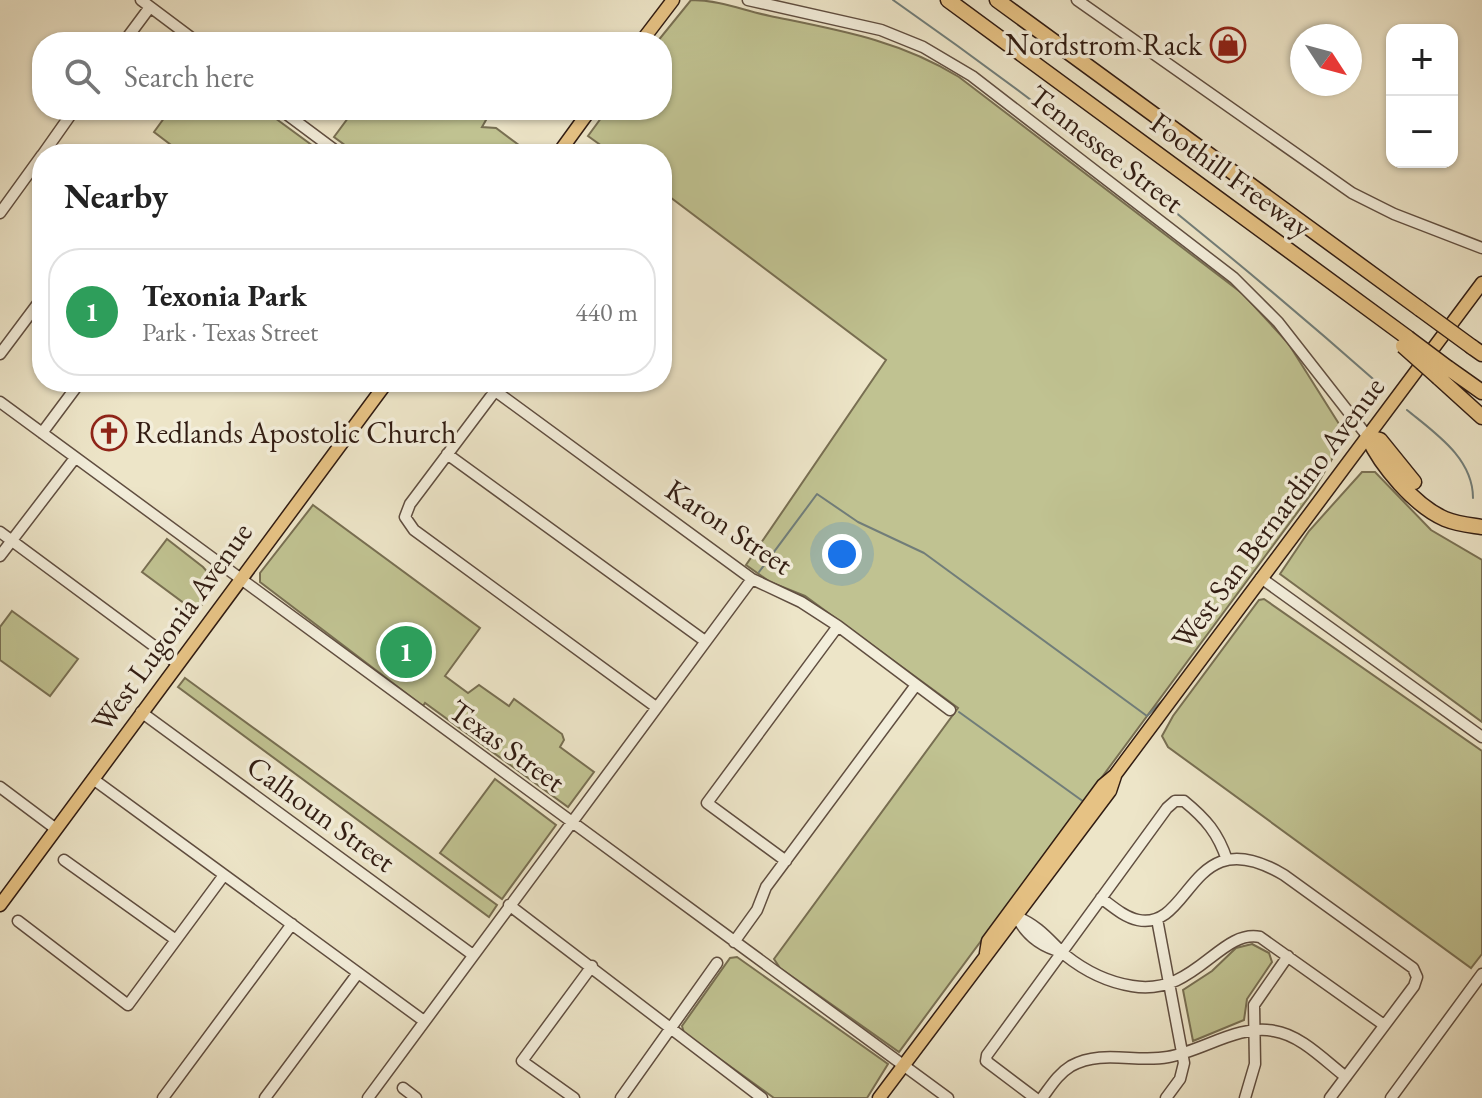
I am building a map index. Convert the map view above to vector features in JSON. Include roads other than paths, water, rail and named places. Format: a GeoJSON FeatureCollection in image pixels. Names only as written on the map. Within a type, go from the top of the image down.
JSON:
{"type":"FeatureCollection","features":[{"type":"Feature","properties":{"kind":"highway","name":"Foothill Freeway"},"geometry":{"type":"LineString","coordinates":[[948,0],[1382,319],[1444,373],[1482,392]]}},
{"type":"Feature","properties":{"kind":"highway"},"geometry":{"type":"LineString","coordinates":[[997,0],[1072,54]]}},
{"type":"Feature","properties":{"kind":"highway"},"geometry":{"type":"LineString","coordinates":[[1010,0],[1072,54]]}},
{"type":"Feature","properties":{"kind":"highway","name":"Foothill Freeway"},"geometry":{"type":"LineString","coordinates":[[1072,54],[1479,351]]}},
{"type":"Feature","properties":{"kind":"highway"},"geometry":{"type":"LineString","coordinates":[[1444,373],[1482,417]]}},
{"type":"Feature","properties":{"kind":"highway"},"geometry":{"type":"LineString","coordinates":[[1368,437],[1380,440],[1436,503],[1463,516],[1482,518]]}},
{"type":"Feature","properties":{"kind":"highway"},"geometry":{"type":"LineString","coordinates":[[1368,437],[1375,452],[1421,503],[1443,519],[1482,527]]}},
{"type":"Feature","properties":{"kind":"main road"},"geometry":{"type":"LineString","coordinates":[[649,32],[673,0]]}},
{"type":"Feature","properties":{"kind":"main road"},"geometry":{"type":"LineString","coordinates":[[565,144],[583,120]]}},
{"type":"Feature","properties":{"kind":"main road","name":"West San Bernardino Avenue"},"geometry":{"type":"LineString","coordinates":[[986,953],[988,941],[1053,852],[1103,785],[1115,775],[1482,283]]}},
{"type":"Feature","properties":{"kind":"main road","name":"West Lugonia Avenue"},"geometry":{"type":"LineString","coordinates":[[0,905],[238,579],[379,392]]}},
{"type":"Feature","properties":{"kind":"main road","name":"West San Bernardino Avenue"},"geometry":{"type":"LineString","coordinates":[[879,1098],[1110,791],[1115,775]]}},
{"type":"Feature","properties":{"kind":"main road"},"geometry":{"type":"LineString","coordinates":[[1017,917],[1017,907],[1053,852]]}},
{"type":"Feature","properties":{"kind":"street","name":"Tennessee Street"},"geometry":{"type":"LineString","coordinates":[[748,0],[881,30],[923,47],[972,76],[1234,278],[1278,322],[1368,437]]}},
{"type":"Feature","properties":{"kind":"street"},"geometry":{"type":"LineString","coordinates":[[1077,0],[1352,193],[1394,214],[1482,248]]}},
{"type":"Feature","properties":{"kind":"street"},"geometry":{"type":"LineString","coordinates":[[130,32],[146,3],[184,32]]}},
{"type":"Feature","properties":{"kind":"street"},"geometry":{"type":"LineString","coordinates":[[49,144],[67,120]]}},
{"type":"Feature","properties":{"kind":"street"},"geometry":{"type":"LineString","coordinates":[[294,120],[327,144]]}},
{"type":"Feature","properties":{"kind":"street"},"geometry":{"type":"LineString","coordinates":[[0,213],[4,198],[32,166]]}},
{"type":"Feature","properties":{"kind":"street"},"geometry":{"type":"LineString","coordinates":[[0,354],[32,311]]}},
{"type":"Feature","properties":{"kind":"street"},"geometry":{"type":"LineString","coordinates":[[42,433],[73,392]]}},
{"type":"Feature","properties":{"kind":"street"},"geometry":{"type":"LineString","coordinates":[[494,392],[447,454],[405,517],[414,530],[656,707]]}},
{"type":"Feature","properties":{"kind":"street","name":"Karon Street"},"geometry":{"type":"LineString","coordinates":[[496,392],[752,579],[801,602],[838,626],[950,710]]}},
{"type":"Feature","properties":{"kind":"street","name":"Texas Street"},"geometry":{"type":"LineString","coordinates":[[0,402],[948,1098]]}},
{"type":"Feature","properties":{"kind":"street"},"geometry":{"type":"LineString","coordinates":[[447,454],[705,641]]}},
{"type":"Feature","properties":{"kind":"street"},"geometry":{"type":"LineString","coordinates":[[0,556],[75,458]]}},
{"type":"Feature","properties":{"kind":"street"},"geometry":{"type":"LineString","coordinates":[[0,532],[177,663]]}},
{"type":"Feature","properties":{"kind":"street"},"geometry":{"type":"LineString","coordinates":[[1261,578],[1482,737]]}},
{"type":"Feature","properties":{"kind":"street"},"geometry":{"type":"LineString","coordinates":[[368,1098],[752,579]]}},
{"type":"Feature","properties":{"kind":"street"},"geometry":{"type":"LineString","coordinates":[[786,861],[707,803],[838,626]]}},
{"type":"Feature","properties":{"kind":"street"},"geometry":{"type":"LineString","coordinates":[[734,942],[786,861],[916,685]]}},
{"type":"Feature","properties":{"kind":"street","name":"Calhoun Street"},"geometry":{"type":"LineString","coordinates":[[141,712],[473,955]]}},
{"type":"Feature","properties":{"kind":"street"},"geometry":{"type":"LineString","coordinates":[[93,779],[424,1021]]}},
{"type":"Feature","properties":{"kind":"street"},"geometry":{"type":"LineString","coordinates":[[0,787],[56,829]]}},
{"type":"Feature","properties":{"kind":"street"},"geometry":{"type":"LineString","coordinates":[[1035,1098],[986,1061],[991,1048],[1175,801],[1184,801],[1206,819],[1218,834],[1227,860]]}},
{"type":"Feature","properties":{"kind":"street"},"geometry":{"type":"LineString","coordinates":[[64,860],[176,940]]}},
{"type":"Feature","properties":{"kind":"street"},"geometry":{"type":"LineString","coordinates":[[1101,898],[1127,917],[1140,921],[1157,919],[1174,907],[1203,873],[1227,860],[1264,863],[1413,968],[1417,977],[1414,986],[1330,1098]]}},
{"type":"Feature","properties":{"kind":"street"},"geometry":{"type":"LineString","coordinates":[[18,921],[128,1005],[224,875]]}},
{"type":"Feature","properties":{"kind":"street"},"geometry":{"type":"LineString","coordinates":[[509,905],[592,966],[750,1094],[762,1098]]}},
{"type":"Feature","properties":{"kind":"street"},"geometry":{"type":"LineString","coordinates":[[1017,917],[1030,922],[1056,942],[1062,952],[1108,980],[1136,987],[1171,982],[1192,974],[1236,937],[1260,937],[1384,1025]]}},
{"type":"Feature","properties":{"kind":"street"},"geometry":{"type":"LineString","coordinates":[[1157,919],[1184,1054],[1183,1072],[1166,1098]]}},
{"type":"Feature","properties":{"kind":"street"},"geometry":{"type":"LineString","coordinates":[[163,1098],[292,924]]}},
{"type":"Feature","properties":{"kind":"street"},"geometry":{"type":"LineString","coordinates":[[1245,1098],[1255,1064],[1257,997],[1288,956]]}},
{"type":"Feature","properties":{"kind":"street"},"geometry":{"type":"LineString","coordinates":[[621,1098],[717,963]]}},
{"type":"Feature","properties":{"kind":"street"},"geometry":{"type":"LineString","coordinates":[[574,1098],[522,1061],[592,966]]}},
{"type":"Feature","properties":{"kind":"street"},"geometry":{"type":"LineString","coordinates":[[265,1098],[358,973]]}},
{"type":"Feature","properties":{"kind":"street"},"geometry":{"type":"LineString","coordinates":[[1391,1098],[1482,974]]}},
{"type":"Feature","properties":{"kind":"street"},"geometry":{"type":"LineString","coordinates":[[1042,1098],[1057,1077],[1071,1066],[1089,1059],[1160,1059],[1184,1054],[1254,1029],[1292,1036],[1346,1077]]}},
{"type":"Feature","properties":{"kind":"street"},"geometry":{"type":"LineString","coordinates":[[403,1088],[416,1098]]}},
{"type":"Feature","properties":{"kind":"waterway"},"geometry":{"type":"LineString","coordinates":[[893,0],[1019,91],[1142,186],[1380,385]]}},
{"type":"Feature","properties":{"kind":"waterway"},"geometry":{"type":"LineString","coordinates":[[1407,410],[1440,437],[1460,459],[1467,471],[1473,498]]}},
{"type":"Feature","properties":{"kind":"waterway"},"geometry":{"type":"LineString","coordinates":[[759,572],[817,494],[858,522],[924,553],[1147,716],[1164,699]]}},
{"type":"Feature","properties":{"kind":"waterway"},"geometry":{"type":"LineString","coordinates":[[959,712],[1084,802]]}},
{"type":"Feature","properties":{"kind":"place","name":"Nordstrom Rack"},"geometry":{"type":"Point","coordinates":[1228,45]}},
{"type":"Feature","properties":{"kind":"place","name":"Redlands Apostolic Church"},"geometry":{"type":"Point","coordinates":[109,433]}},
{"type":"Feature","properties":{"kind":"place","name":"Texonia Park"},"geometry":{"type":"Point","coordinates":[406,652]}}]}
